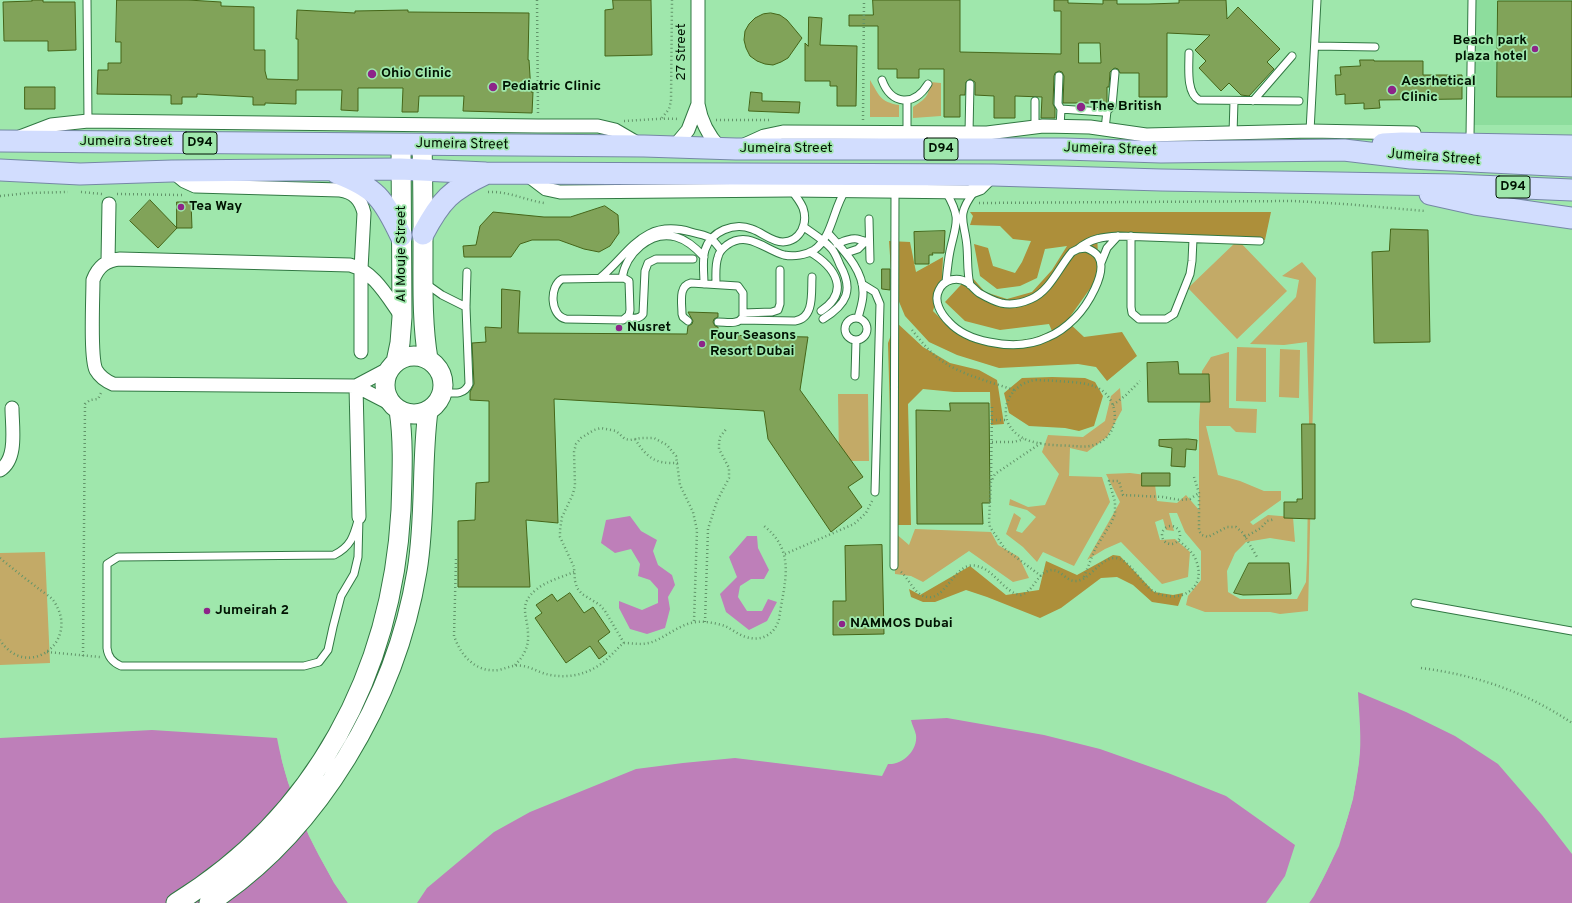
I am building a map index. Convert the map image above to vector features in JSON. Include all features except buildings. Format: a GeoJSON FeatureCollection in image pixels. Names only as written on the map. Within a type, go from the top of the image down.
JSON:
{"type":"FeatureCollection","features":[{"type":"Feature","properties":{"kind":"main road","name":"Jumeira Street"},"geometry":{"type":"LineString","coordinates":[[4,141],[644,146],[728,149],[1064,149],[1161,152],[1344,150],[1411,158],[1572,166]]}},
{"type":"Feature","properties":{"kind":"main road"},"geometry":{"type":"LineString","coordinates":[[1344,150],[1402,143],[1572,146]]}},
{"type":"Feature","properties":{"kind":"main road"},"geometry":{"type":"LineString","coordinates":[[327,169],[356,180],[380,197],[390,212],[401,236]]}},
{"type":"Feature","properties":{"kind":"main road","name":"Jumeira Street"},"geometry":{"type":"LineString","coordinates":[[0,171],[80,174],[172,171],[400,169],[486,173],[993,175],[1572,190]]}},
{"type":"Feature","properties":{"kind":"main road"},"geometry":{"type":"LineString","coordinates":[[423,234],[434,214],[446,198],[457,189],[486,173]]}},
{"type":"Feature","properties":{"kind":"main road"},"geometry":{"type":"LineString","coordinates":[[1385,184],[1475,204],[1572,218]]}},
{"type":"Feature","properties":{"kind":"street","name":"27 Street"},"geometry":{"type":"LineString","coordinates":[[698,0],[698,104],[706,130],[728,149]]}},
{"type":"Feature","properties":{"kind":"street","name":"27 Street"},"geometry":{"type":"LineString","coordinates":[[673,148],[688,130],[698,104]]}},
{"type":"Feature","properties":{"kind":"street"},"geometry":{"type":"LineString","coordinates":[[4,141],[52,125],[88,121],[598,126],[615,130],[644,146]]}},
{"type":"Feature","properties":{"kind":"street"},"geometry":{"type":"LineString","coordinates":[[728,149],[764,136],[783,132],[969,133],[1001,132],[1034,126],[1090,127],[1146,135],[1310,131],[1572,138]]}},
{"type":"Feature","properties":{"kind":"street","name":"Al Mouje Street"},"geometry":{"type":"LineString","coordinates":[[393,365],[400,343],[402,317],[401,144]]}},
{"type":"Feature","properties":{"kind":"street","name":"Al Mouje Street"},"geometry":{"type":"LineString","coordinates":[[422,145],[423,281],[425,338],[428,359]]}},
{"type":"Feature","properties":{"kind":"street"},"geometry":{"type":"LineString","coordinates":[[172,171],[184,181],[201,186],[340,190],[353,194],[362,205],[364,213],[361,269],[361,352]]}},
{"type":"Feature","properties":{"kind":"street"},"geometry":{"type":"LineString","coordinates":[[525,173],[546,188],[560,192],[791,190],[974,192],[993,175]]}},
{"type":"Feature","properties":{"kind":"street"},"geometry":{"type":"LineString","coordinates":[[108,262],[109,204]]}},
{"type":"Feature","properties":{"kind":"street"},"geometry":{"type":"LineString","coordinates":[[356,386],[403,358],[411,356],[420,356],[428,359],[436,365],[441,373],[443,383],[442,392],[434,406],[428,411],[418,414],[408,414],[356,386],[120,385],[106,381],[96,369],[94,362],[93,280],[96,272],[108,262],[120,259],[350,264],[361,269],[379,286],[402,317]]}},
{"type":"Feature","properties":{"kind":"street"},"geometry":{"type":"LineString","coordinates":[[176,903],[231,865],[260,839],[286,810],[315,770],[347,718],[363,683],[375,650],[386,609],[392,581],[400,525],[401,442],[397,409],[388,397],[385,385],[386,376],[393,365]]}},
{"type":"Feature","properties":{"kind":"street"},"geometry":{"type":"LineString","coordinates":[[356,386],[359,517]]}},
{"type":"Feature","properties":{"kind":"street"},"geometry":{"type":"LineString","coordinates":[[0,470],[5,467],[11,455],[12,408]]}},
{"type":"Feature","properties":{"kind":"street"},"geometry":{"type":"LineString","coordinates":[[209,903],[245,876],[273,851],[299,823],[331,781],[368,719],[386,680],[401,640],[417,572],[421,545],[425,439],[428,411]]}},
{"type":"Feature","properties":{"kind":"lane"},"geometry":{"type":"LineString","coordinates":[[87,0],[88,121]]}},
{"type":"Feature","properties":{"kind":"lane"},"geometry":{"type":"LineString","coordinates":[[1310,131],[1317,0]]}},
{"type":"Feature","properties":{"kind":"lane"},"geometry":{"type":"LineString","coordinates":[[1470,136],[1472,0]]}},
{"type":"Feature","properties":{"kind":"lane"},"geometry":{"type":"LineString","coordinates":[[1314,46],[1375,46]]}},
{"type":"Feature","properties":{"kind":"lane"},"geometry":{"type":"LineString","coordinates":[[1189,53],[1190,88],[1193,96],[1198,100],[1299,101]]}},
{"type":"Feature","properties":{"kind":"lane"},"geometry":{"type":"LineString","coordinates":[[1253,101],[1292,56]]}},
{"type":"Feature","properties":{"kind":"lane"},"geometry":{"type":"LineString","coordinates":[[1105,129],[1107,111],[1112,106],[1115,73]]}},
{"type":"Feature","properties":{"kind":"lane"},"geometry":{"type":"LineString","coordinates":[[1058,76],[1058,104],[1061,110],[1060,127]]}},
{"type":"Feature","properties":{"kind":"lane"},"geometry":{"type":"LineString","coordinates":[[882,80],[890,95],[895,98],[907,100],[919,96],[928,84]]}},
{"type":"Feature","properties":{"kind":"lane"},"geometry":{"type":"LineString","coordinates":[[969,133],[970,84]]}},
{"type":"Feature","properties":{"kind":"lane"},"geometry":{"type":"LineString","coordinates":[[907,100],[907,132]]}},
{"type":"Feature","properties":{"kind":"lane"},"geometry":{"type":"LineString","coordinates":[[1034,126],[1035,101]]}},
{"type":"Feature","properties":{"kind":"lane"},"geometry":{"type":"LineString","coordinates":[[1233,134],[1234,101]]}},
{"type":"Feature","properties":{"kind":"lane"},"geometry":{"type":"LineString","coordinates":[[1061,110],[1107,111]]}},
{"type":"Feature","properties":{"kind":"lane"},"geometry":{"type":"LineString","coordinates":[[704,284],[704,257],[707,244],[712,238],[722,231],[728,228],[742,226],[755,230],[775,240],[784,242],[792,240],[799,235],[804,227],[805,221],[802,206],[791,190]]}},
{"type":"Feature","properties":{"kind":"lane"},"geometry":{"type":"LineString","coordinates":[[716,284],[718,256],[721,250],[730,243],[742,239],[748,240],[785,255],[795,256],[815,249],[828,233],[836,208],[845,191]]}},
{"type":"Feature","properties":{"kind":"lane"},"geometry":{"type":"LineString","coordinates":[[894,566],[895,192]]}},
{"type":"Feature","properties":{"kind":"lane"},"geometry":{"type":"LineString","coordinates":[[946,192],[952,203],[960,230],[967,245],[967,269],[970,285]]}},
{"type":"Feature","properties":{"kind":"lane"},"geometry":{"type":"LineString","coordinates":[[946,282],[949,253],[960,230],[966,203],[974,192]]}},
{"type":"Feature","properties":{"kind":"lane"},"geometry":{"type":"LineString","coordinates":[[868,219],[867,242],[870,260]]}},
{"type":"Feature","properties":{"kind":"lane"},"geometry":{"type":"LineString","coordinates":[[804,227],[827,244],[834,252],[844,270],[848,283],[846,297],[843,303],[834,313],[823,319]]}},
{"type":"Feature","properties":{"kind":"lane"},"geometry":{"type":"LineString","coordinates":[[600,278],[635,242],[652,233],[664,230],[676,229],[712,238],[721,250]]}},
{"type":"Feature","properties":{"kind":"lane"},"geometry":{"type":"LineString","coordinates":[[828,233],[846,253],[860,275],[862,284],[862,300],[858,318]]}},
{"type":"Feature","properties":{"kind":"lane"},"geometry":{"type":"LineString","coordinates":[[622,278],[625,266],[636,250],[647,241],[661,236],[676,237],[684,240],[698,250],[704,257]]}},
{"type":"Feature","properties":{"kind":"lane"},"geometry":{"type":"LineString","coordinates":[[1118,236],[1107,248],[1101,263],[1101,270],[1090,298],[1076,317],[1057,333],[1046,338],[1031,343],[1015,345],[983,341],[959,332],[945,318],[938,305],[937,294],[939,289],[946,282],[958,279],[970,285],[986,297],[1003,303],[1018,303],[1032,299],[1044,290],[1072,252],[1097,238],[1118,236],[1131,236],[1260,241]]}},
{"type":"Feature","properties":{"kind":"lane"},"geometry":{"type":"LineString","coordinates":[[1131,236],[1131,310],[1139,319],[1166,319],[1174,314],[1190,274],[1193,239]]}},
{"type":"Feature","properties":{"kind":"lane"},"geometry":{"type":"LineString","coordinates":[[838,244],[852,239],[859,239],[867,242]]}},
{"type":"Feature","properties":{"kind":"lane"},"geometry":{"type":"LineString","coordinates":[[846,253],[858,249],[867,242]]}},
{"type":"Feature","properties":{"kind":"lane"},"geometry":{"type":"LineString","coordinates":[[1078,248],[1086,248],[1093,251],[1098,256],[1101,263]]}},
{"type":"Feature","properties":{"kind":"lane"},"geometry":{"type":"LineString","coordinates":[[810,252],[828,266],[833,272],[837,283],[834,300],[821,311]]}},
{"type":"Feature","properties":{"kind":"lane"},"geometry":{"type":"LineString","coordinates":[[626,318],[629,315],[630,310],[629,284],[627,279],[566,278],[559,280],[554,288],[555,312],[558,316],[566,319],[620,320],[626,318],[636,318],[643,314],[644,271],[648,263],[656,259],[693,259]]}},
{"type":"Feature","properties":{"kind":"lane"},"geometry":{"type":"LineString","coordinates":[[718,322],[736,322],[742,316],[778,310],[780,304],[780,270]]}},
{"type":"Feature","properties":{"kind":"lane"},"geometry":{"type":"LineString","coordinates":[[442,392],[462,393],[467,390],[469,384],[466,307],[467,272]]}},
{"type":"Feature","properties":{"kind":"lane"},"geometry":{"type":"LineString","coordinates":[[742,316],[795,321],[803,319],[810,309],[812,277]]}},
{"type":"Feature","properties":{"kind":"lane"},"geometry":{"type":"LineString","coordinates":[[423,281],[442,295],[466,307]]}},
{"type":"Feature","properties":{"kind":"lane"},"geometry":{"type":"LineString","coordinates":[[688,321],[683,318],[682,314],[683,287],[690,283],[735,285],[740,287],[742,292],[742,316]]}},
{"type":"Feature","properties":{"kind":"lane"},"geometry":{"type":"LineString","coordinates":[[862,284],[875,292],[880,304],[875,492]]}},
{"type":"Feature","properties":{"kind":"lane"},"geometry":{"type":"LineString","coordinates":[[858,318],[862,320],[867,328],[864,336],[856,340],[848,336],[845,328],[849,320],[858,318]]}},
{"type":"Feature","properties":{"kind":"lane"},"geometry":{"type":"LineString","coordinates":[[855,376],[856,340]]}},
{"type":"Feature","properties":{"kind":"lane"},"geometry":{"type":"LineString","coordinates":[[359,517],[358,557],[354,574],[341,596],[328,650],[319,662],[312,665],[121,666],[110,658],[107,648],[107,564],[118,557],[334,555],[343,551],[349,545],[359,517]]}},
{"type":"Feature","properties":{"kind":"lane"},"geometry":{"type":"LineString","coordinates":[[1415,603],[1572,631]]}},
{"type":"Feature","properties":{"kind":"path"},"geometry":{"type":"LineString","coordinates":[[537,0],[538,126]]}},
{"type":"Feature","properties":{"kind":"path"},"geometry":{"type":"LineString","coordinates":[[598,126],[618,121],[662,118],[669,109],[671,101],[672,0]]}},
{"type":"Feature","properties":{"kind":"path"},"geometry":{"type":"LineString","coordinates":[[863,122],[864,0]]}},
{"type":"Feature","properties":{"kind":"path"},"geometry":{"type":"LineString","coordinates":[[966,203],[1293,201],[1427,211]]}},
{"type":"Feature","properties":{"kind":"path"},"geometry":{"type":"LineString","coordinates":[[912,330],[931,353],[952,368],[1014,390]]}},
{"type":"Feature","properties":{"kind":"path"},"geometry":{"type":"LineString","coordinates":[[1036,380],[1095,386],[1109,397],[1113,405],[1115,413],[1113,426],[1106,438],[1091,446],[1082,447],[1041,443],[1024,439],[1013,430],[1008,420],[1006,410],[1007,403],[1014,390],[1024,383],[1036,380]]}},
{"type":"Feature","properties":{"kind":"path"},"geometry":{"type":"LineString","coordinates":[[83,656],[85,404],[87,401],[98,399],[100,397],[106,381]]}},
{"type":"Feature","properties":{"kind":"path"},"geometry":{"type":"LineString","coordinates":[[1113,405],[1126,396],[1140,381]]}},
{"type":"Feature","properties":{"kind":"path"},"geometry":{"type":"LineString","coordinates":[[992,405],[989,521],[994,535],[1005,549],[1041,576]]}},
{"type":"Feature","properties":{"kind":"path"},"geometry":{"type":"LineString","coordinates":[[992,420],[1008,420]]}},
{"type":"Feature","properties":{"kind":"path"},"geometry":{"type":"LineString","coordinates":[[624,643],[605,611],[582,594],[577,588],[571,561],[562,544],[560,530],[562,517],[573,494],[575,485],[573,460],[576,444],[587,433],[601,428],[616,431],[625,439],[647,438],[661,441],[672,450],[678,463],[680,484],[692,512],[697,530],[694,621]]}},
{"type":"Feature","properties":{"kind":"path"},"geometry":{"type":"LineString","coordinates":[[705,622],[708,529],[717,501],[729,478],[729,468],[719,449],[720,437],[727,428]]}},
{"type":"Feature","properties":{"kind":"path"},"geometry":{"type":"LineString","coordinates":[[635,439],[645,454],[650,458],[663,463],[678,463]]}},
{"type":"Feature","properties":{"kind":"path"},"geometry":{"type":"LineString","coordinates":[[992,442],[1014,442],[1024,439]]}},
{"type":"Feature","properties":{"kind":"path"},"geometry":{"type":"LineString","coordinates":[[991,482],[998,471],[1041,443]]}},
{"type":"Feature","properties":{"kind":"path"},"geometry":{"type":"LineString","coordinates":[[1194,477],[1199,493],[1198,526],[1202,535],[1208,537],[1231,526],[1240,529],[1257,558]]}},
{"type":"Feature","properties":{"kind":"path"},"geometry":{"type":"LineString","coordinates":[[1084,577],[1098,543],[1116,514],[1115,502],[1109,481],[1119,481],[1123,495],[1163,497],[1180,500],[1190,499],[1199,493]]}},
{"type":"Feature","properties":{"kind":"path"},"geometry":{"type":"LineString","coordinates":[[784,554],[854,524],[866,513],[875,492]]}},
{"type":"Feature","properties":{"kind":"path"},"geometry":{"type":"LineString","coordinates":[[1245,537],[1261,528],[1267,522],[1275,519]]}},
{"type":"Feature","properties":{"kind":"path"},"geometry":{"type":"LineString","coordinates":[[456,559],[454,636],[463,655],[471,663],[480,668],[500,670],[515,665],[530,667],[546,674],[570,676],[582,673],[603,662],[624,643],[648,643],[674,629],[694,621],[725,626],[742,635],[752,638],[761,638],[770,634],[777,627],[779,619],[786,563],[780,543],[773,533],[764,526]]}},
{"type":"Feature","properties":{"kind":"path"},"geometry":{"type":"LineString","coordinates":[[1169,526],[1175,527],[1179,531],[1178,540],[1171,544],[1166,542],[1162,534],[1164,529],[1169,526]]}},
{"type":"Feature","properties":{"kind":"path"},"geometry":{"type":"LineString","coordinates":[[894,566],[908,579],[917,592],[923,596],[930,596],[942,592],[963,568],[970,566],[977,566],[984,569],[1016,594],[1021,594],[1029,591],[1041,576],[1049,570],[1054,570],[1072,581],[1078,581],[1110,559],[1119,558],[1127,563],[1151,590],[1168,597],[1184,596],[1193,589],[1196,584],[1198,568],[1196,559],[1178,540]]}},
{"type":"Feature","properties":{"kind":"path"},"geometry":{"type":"LineString","coordinates":[[0,558],[54,601],[61,614],[62,628],[57,642],[47,652],[37,658],[25,658],[14,654],[4,646],[0,640]]}},
{"type":"Feature","properties":{"kind":"path"},"geometry":{"type":"LineString","coordinates":[[515,665],[524,655],[528,642],[524,611],[527,601],[531,595],[542,586],[574,572]]}},
{"type":"Feature","properties":{"kind":"path"},"geometry":{"type":"LineString","coordinates":[[47,652],[110,658]]}},
{"type":"Feature","properties":{"kind":"path"},"geometry":{"type":"LineString","coordinates":[[1421,668],[1470,676],[1493,683],[1538,702],[1572,723]]}},
{"type":"Feature","properties":{"kind":"shaded area"},"geometry":{"type":"Polygon","coordinates":[[[1472,0],[1572,0],[1572,125],[1471,125],[1472,0]]]}},
{"type":"Feature","properties":{"kind":"shaded area"},"geometry":{"type":"Polygon","coordinates":[[[870,80],[878,94],[884,100],[899,105],[899,117],[870,117],[870,80]]]}},
{"type":"Feature","properties":{"kind":"shaded area"},"geometry":{"type":"Polygon","coordinates":[[[930,82],[941,83],[941,116],[913,118],[913,107],[926,97],[929,91],[930,82]]]}},
{"type":"Feature","properties":{"kind":"shaded area"},"geometry":{"type":"Polygon","coordinates":[[[970,212],[1271,212],[1265,240],[1097,234],[1099,276],[1067,321],[1084,337],[1122,332],[1137,356],[1107,381],[1096,367],[1078,364],[999,368],[957,355],[929,342],[905,316],[892,285],[889,241],[910,242],[916,272],[943,257],[942,279],[933,311],[953,331],[989,343],[1031,339],[1052,331],[1049,324],[1000,330],[965,321],[945,302],[970,275],[985,292],[1007,299],[1032,292],[1052,270],[1067,246],[1045,249],[1037,278],[1020,286],[997,289],[980,276],[974,244],[988,248],[993,266],[1015,273],[1022,262],[1031,241],[1013,239],[1000,226],[970,225],[973,216],[970,212]]]}},
{"type":"Feature","properties":{"kind":"shaded area"},"geometry":{"type":"Polygon","coordinates":[[[1238,240],[1287,291],[1237,339],[1188,288],[1238,240]]]}},
{"type":"Feature","properties":{"kind":"shaded area"},"geometry":{"type":"Polygon","coordinates":[[[1302,262],[1316,278],[1308,611],[1280,614],[1270,612],[1205,612],[1186,605],[1188,596],[1201,580],[1201,551],[1185,532],[1177,513],[1169,513],[1174,531],[1166,530],[1163,519],[1155,522],[1160,540],[1175,539],[1190,552],[1188,577],[1162,584],[1121,542],[1105,549],[1087,560],[1120,502],[1106,474],[1130,473],[1154,476],[1157,501],[1177,503],[1186,495],[1199,510],[1199,422],[1202,371],[1211,357],[1229,352],[1229,408],[1257,409],[1256,433],[1236,432],[1230,426],[1206,426],[1218,475],[1240,481],[1264,491],[1281,491],[1281,500],[1250,522],[1253,525],[1268,515],[1293,517],[1295,542],[1270,538],[1246,542],[1235,553],[1227,571],[1228,592],[1240,599],[1297,599],[1306,582],[1307,559],[1309,418],[1307,342],[1284,345],[1250,344],[1296,297],[1299,280],[1282,276],[1302,262]]]}},
{"type":"Feature","properties":{"kind":"shaded area"},"geometry":{"type":"Polygon","coordinates":[[[896,322],[923,347],[950,363],[979,370],[997,380],[1004,424],[991,425],[990,392],[954,392],[923,389],[908,404],[911,525],[893,525],[888,343],[896,322]]]}},
{"type":"Feature","properties":{"kind":"shaded area"},"geometry":{"type":"Polygon","coordinates":[[[1237,347],[1266,348],[1266,402],[1236,401],[1237,347]]]}},
{"type":"Feature","properties":{"kind":"shaded area"},"geometry":{"type":"Polygon","coordinates":[[[1280,349],[1300,350],[1299,398],[1279,397],[1280,349]]]}},
{"type":"Feature","properties":{"kind":"shaded area"},"geometry":{"type":"Polygon","coordinates":[[[1022,378],[1085,378],[1095,382],[1103,396],[1094,426],[1079,431],[1065,428],[1029,426],[1009,413],[1004,393],[1022,378]]]}},
{"type":"Feature","properties":{"kind":"shaded area"},"geometry":{"type":"Polygon","coordinates":[[[1120,388],[1122,410],[1107,437],[1087,452],[1070,448],[1069,476],[1102,477],[1110,502],[1074,566],[1043,552],[1037,562],[1023,547],[1006,534],[1014,513],[1021,518],[1016,531],[1022,533],[1036,517],[1027,510],[1009,505],[1010,499],[1028,507],[1045,505],[1059,474],[1042,452],[1048,435],[1083,437],[1105,421],[1111,396],[1120,388]]]}},
{"type":"Feature","properties":{"kind":"shaded area"},"geometry":{"type":"Polygon","coordinates":[[[838,394],[868,394],[869,461],[839,461],[838,394]]]}},
{"type":"Feature","properties":{"kind":"shaded area"},"geometry":{"type":"Polygon","coordinates":[[[630,516],[641,531],[657,540],[653,551],[658,565],[672,575],[675,585],[668,597],[670,609],[665,628],[647,634],[630,629],[619,608],[619,601],[642,610],[658,603],[658,589],[650,580],[638,576],[640,564],[631,549],[615,553],[601,543],[606,520],[630,516]]]}},
{"type":"Feature","properties":{"kind":"shaded area"},"geometry":{"type":"Polygon","coordinates":[[[915,529],[991,532],[998,545],[1019,557],[1029,578],[1013,582],[969,551],[923,582],[911,576],[895,574],[894,532],[909,545],[915,529]]]}},
{"type":"Feature","properties":{"kind":"shaded area"},"geometry":{"type":"Polygon","coordinates":[[[747,536],[757,536],[758,548],[769,570],[764,579],[751,579],[740,586],[738,597],[747,611],[762,611],[768,599],[777,602],[767,621],[749,630],[726,612],[720,594],[737,577],[729,557],[747,536]]]}},
{"type":"Feature","properties":{"kind":"shaded area"},"geometry":{"type":"Polygon","coordinates":[[[45,552],[50,663],[0,665],[0,553],[45,552]]]}},
{"type":"Feature","properties":{"kind":"shaded area"},"geometry":{"type":"Polygon","coordinates":[[[1113,555],[1120,556],[1154,592],[1173,595],[1183,593],[1178,606],[1152,602],[1133,585],[1117,577],[1101,578],[1061,608],[1040,618],[966,590],[935,602],[923,602],[911,597],[909,589],[920,595],[970,566],[1006,595],[1039,590],[1046,561],[1077,575],[1113,555]]]}},
{"type":"Feature","properties":{"kind":"shaded area"},"geometry":{"type":"Polygon","coordinates":[[[1358,692],[1406,712],[1455,736],[1498,764],[1542,815],[1572,854],[1572,903],[1309,903],[1319,887],[1335,853],[1348,818],[1360,754],[1358,692]]]}},
{"type":"Feature","properties":{"kind":"shaded area"},"geometry":{"type":"Polygon","coordinates":[[[947,718],[1044,735],[1100,749],[1168,773],[1226,796],[1295,845],[1285,876],[1266,903],[417,903],[427,888],[494,832],[530,812],[636,769],[735,758],[882,776],[888,764],[899,762],[908,756],[912,751],[916,741],[916,735],[911,720],[947,718]]]}},
{"type":"Feature","properties":{"kind":"shaded area"},"geometry":{"type":"Polygon","coordinates":[[[152,730],[277,738],[295,803],[313,845],[348,903],[0,903],[0,738],[152,730]]]}},
{"type":"Feature","properties":{"kind":"pier"},"geometry":{"type":"Polygon","coordinates":[[[1357,690],[1359,761],[1353,799],[1339,846],[1314,896],[1309,903],[1307,903],[1337,845],[1351,798],[1357,761],[1357,690]]]}},
{"type":"Feature","properties":{"kind":"pier"},"geometry":{"type":"Polygon","coordinates":[[[278,736],[289,782],[311,835],[335,882],[350,903],[348,903],[334,883],[309,836],[288,782],[282,761],[278,736]]]}},
{"type":"Feature","properties":{"kind":"place","name":"Beach park plaza hotel"},"geometry":{"type":"Point","coordinates":[1535,49]}},
{"type":"Feature","properties":{"kind":"place","name":"Ohio Clinic"},"geometry":{"type":"Point","coordinates":[372,74]}},
{"type":"Feature","properties":{"kind":"place","name":"Pediatric Clinic"},"geometry":{"type":"Point","coordinates":[493,87]}},
{"type":"Feature","properties":{"kind":"place","name":"Aesrhetical Clinic"},"geometry":{"type":"Point","coordinates":[1392,90]}},
{"type":"Feature","properties":{"kind":"place","name":"The British"},"geometry":{"type":"Point","coordinates":[1081,107]}},
{"type":"Feature","properties":{"kind":"place","name":"Tea Way"},"geometry":{"type":"Point","coordinates":[181,207]}},
{"type":"Feature","properties":{"kind":"place","name":"Nusret"},"geometry":{"type":"Point","coordinates":[619,328]}},
{"type":"Feature","properties":{"kind":"place","name":"Four Seasons Resort Dubai"},"geometry":{"type":"Point","coordinates":[702,344]}},
{"type":"Feature","properties":{"kind":"place","name":"Jumeirah 2"},"geometry":{"type":"Point","coordinates":[207,611]}},
{"type":"Feature","properties":{"kind":"place","name":"NAMMOS Dubai"},"geometry":{"type":"Point","coordinates":[842,624]}}]}
